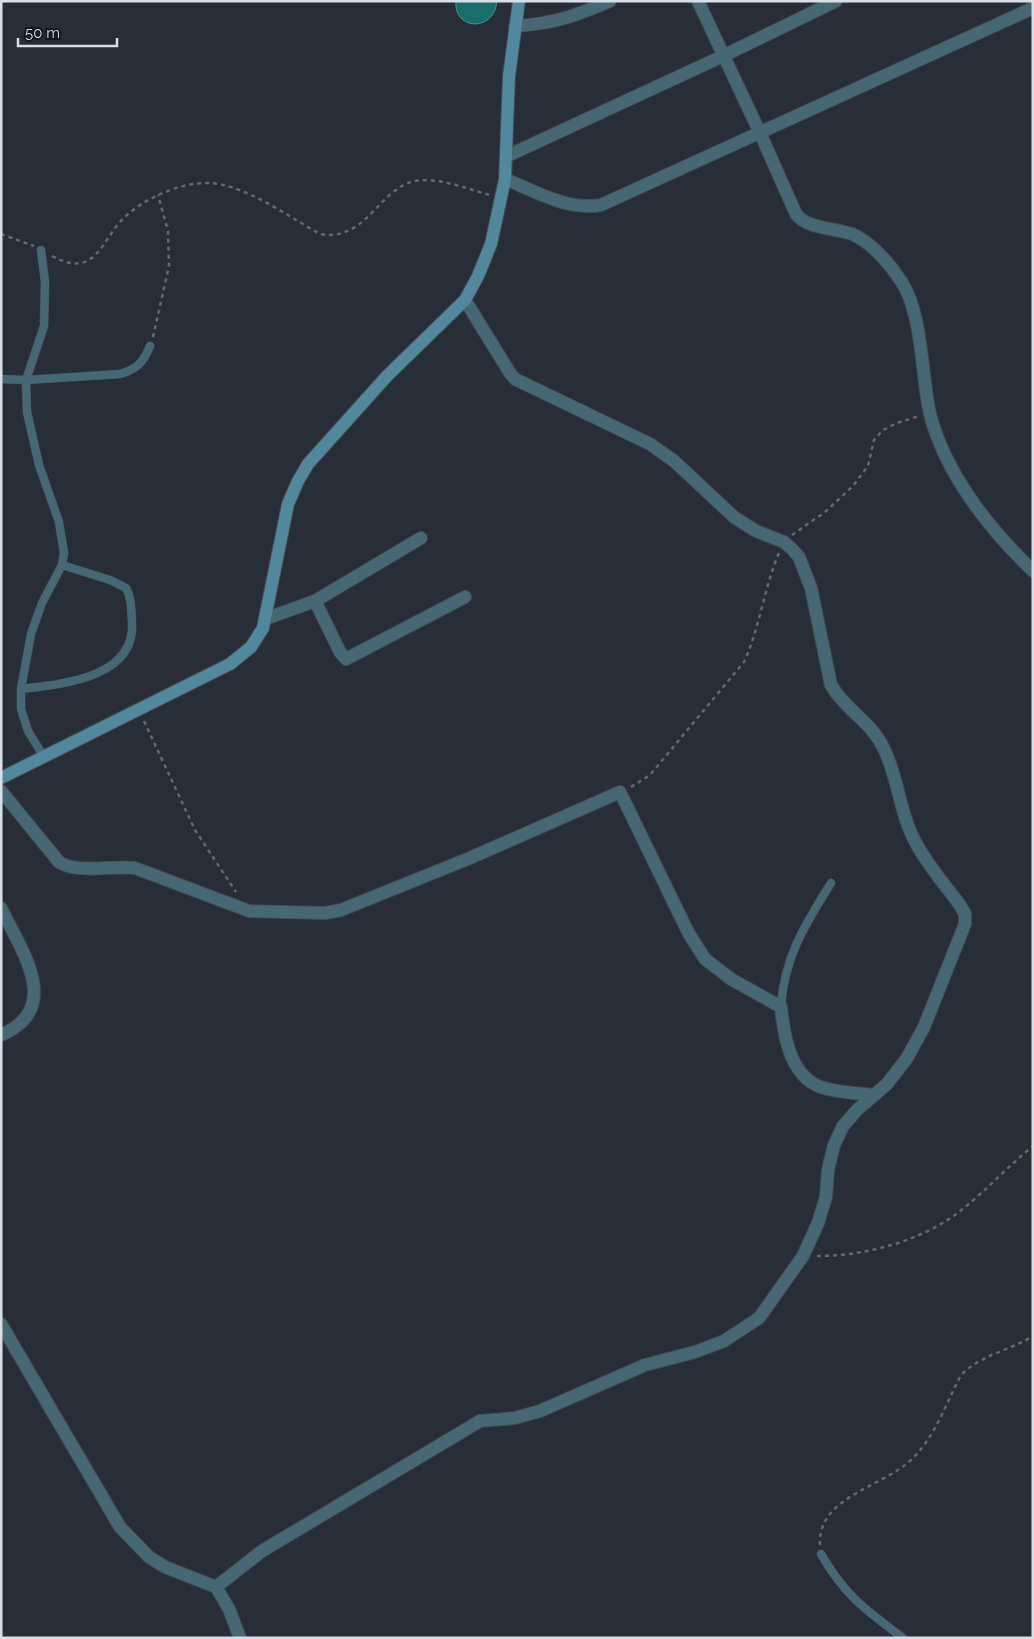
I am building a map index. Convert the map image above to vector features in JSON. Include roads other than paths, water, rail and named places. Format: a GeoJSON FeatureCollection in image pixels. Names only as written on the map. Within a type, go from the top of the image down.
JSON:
{"type":"FeatureCollection","features":[{"type":"Feature","properties":{"kind":"street"},"geometry":{"type":"LineString","coordinates":[[1,778],[140,710],[242,656],[258,638],[266,619],[288,504],[301,476],[330,438],[368,396],[465,300],[491,244],[505,179],[509,76],[514,26],[519,1]]}},
{"type":"Feature","properties":{"kind":"street"},"geometry":{"type":"LineString","coordinates":[[514,26],[546,24],[574,17],[610,1]]}},
{"type":"Feature","properties":{"kind":"street"},"geometry":{"type":"LineString","coordinates":[[698,1],[798,218],[806,222],[854,235],[867,243],[900,279],[911,302],[930,413],[938,440],[970,496],[1003,540],[1033,571]]}},
{"type":"Feature","properties":{"kind":"street"},"geometry":{"type":"LineString","coordinates":[[507,156],[723,56],[836,1]]}},
{"type":"Feature","properties":{"kind":"street"},"geometry":{"type":"LineString","coordinates":[[505,179],[566,203],[588,207],[600,205],[1033,8]]}},
{"type":"Feature","properties":{"kind":"street"},"geometry":{"type":"LineString","coordinates":[[216,1587],[262,1551],[480,1421],[515,1418],[540,1411],[645,1365],[695,1352],[724,1341],[745,1329],[770,1306],[803,1256],[818,1223],[826,1196],[828,1170],[834,1145],[843,1126],[896,1074],[924,1027],[963,932],[965,914],[922,855],[911,832],[884,748],[865,721],[838,697],[831,685],[811,588],[799,557],[784,542],[756,531],[734,518],[674,461],[650,444],[515,379],[465,300]]}},
{"type":"Feature","properties":{"kind":"street"},"geometry":{"type":"LineString","coordinates":[[266,619],[315,601],[421,538]]}},
{"type":"Feature","properties":{"kind":"street"},"geometry":{"type":"LineString","coordinates":[[315,601],[340,652],[346,659],[465,597]]}},
{"type":"Feature","properties":{"kind":"street"},"geometry":{"type":"LineString","coordinates":[[1,791],[65,866],[78,869],[119,866],[134,868],[249,910],[325,913],[341,910],[470,858],[620,792],[688,932],[705,959],[731,979],[782,1007],[785,1040],[792,1059],[802,1074],[814,1084],[826,1089],[874,1095]]}},
{"type":"Feature","properties":{"kind":"street"},"geometry":{"type":"LineString","coordinates":[[1,908],[36,984],[30,1011],[22,1023],[1,1035]]}},
{"type":"Feature","properties":{"kind":"street"},"geometry":{"type":"LineString","coordinates":[[1,1324],[120,1526],[133,1543],[149,1557],[165,1567],[216,1587],[229,1609],[240,1638]]}},
{"type":"Feature","properties":{"kind":"lane"},"geometry":{"type":"LineString","coordinates":[[41,250],[45,282],[44,326],[26,380],[27,412],[32,438],[63,540],[62,565],[36,616],[21,689],[22,718],[44,756]]}},
{"type":"Feature","properties":{"kind":"lane"},"geometry":{"type":"LineString","coordinates":[[1,379],[26,380],[120,374],[134,370],[144,361],[150,346]]}},
{"type":"Feature","properties":{"kind":"lane"},"geometry":{"type":"LineString","coordinates":[[21,689],[68,684],[86,678],[114,664],[132,642],[131,604],[126,588],[110,580],[62,565]]}},
{"type":"Feature","properties":{"kind":"lane"},"geometry":{"type":"LineString","coordinates":[[782,1007],[782,984],[794,947],[831,883]]}},
{"type":"Feature","properties":{"kind":"lane"},"geometry":{"type":"LineString","coordinates":[[822,1554],[845,1590],[868,1614],[902,1638]]}}]}
